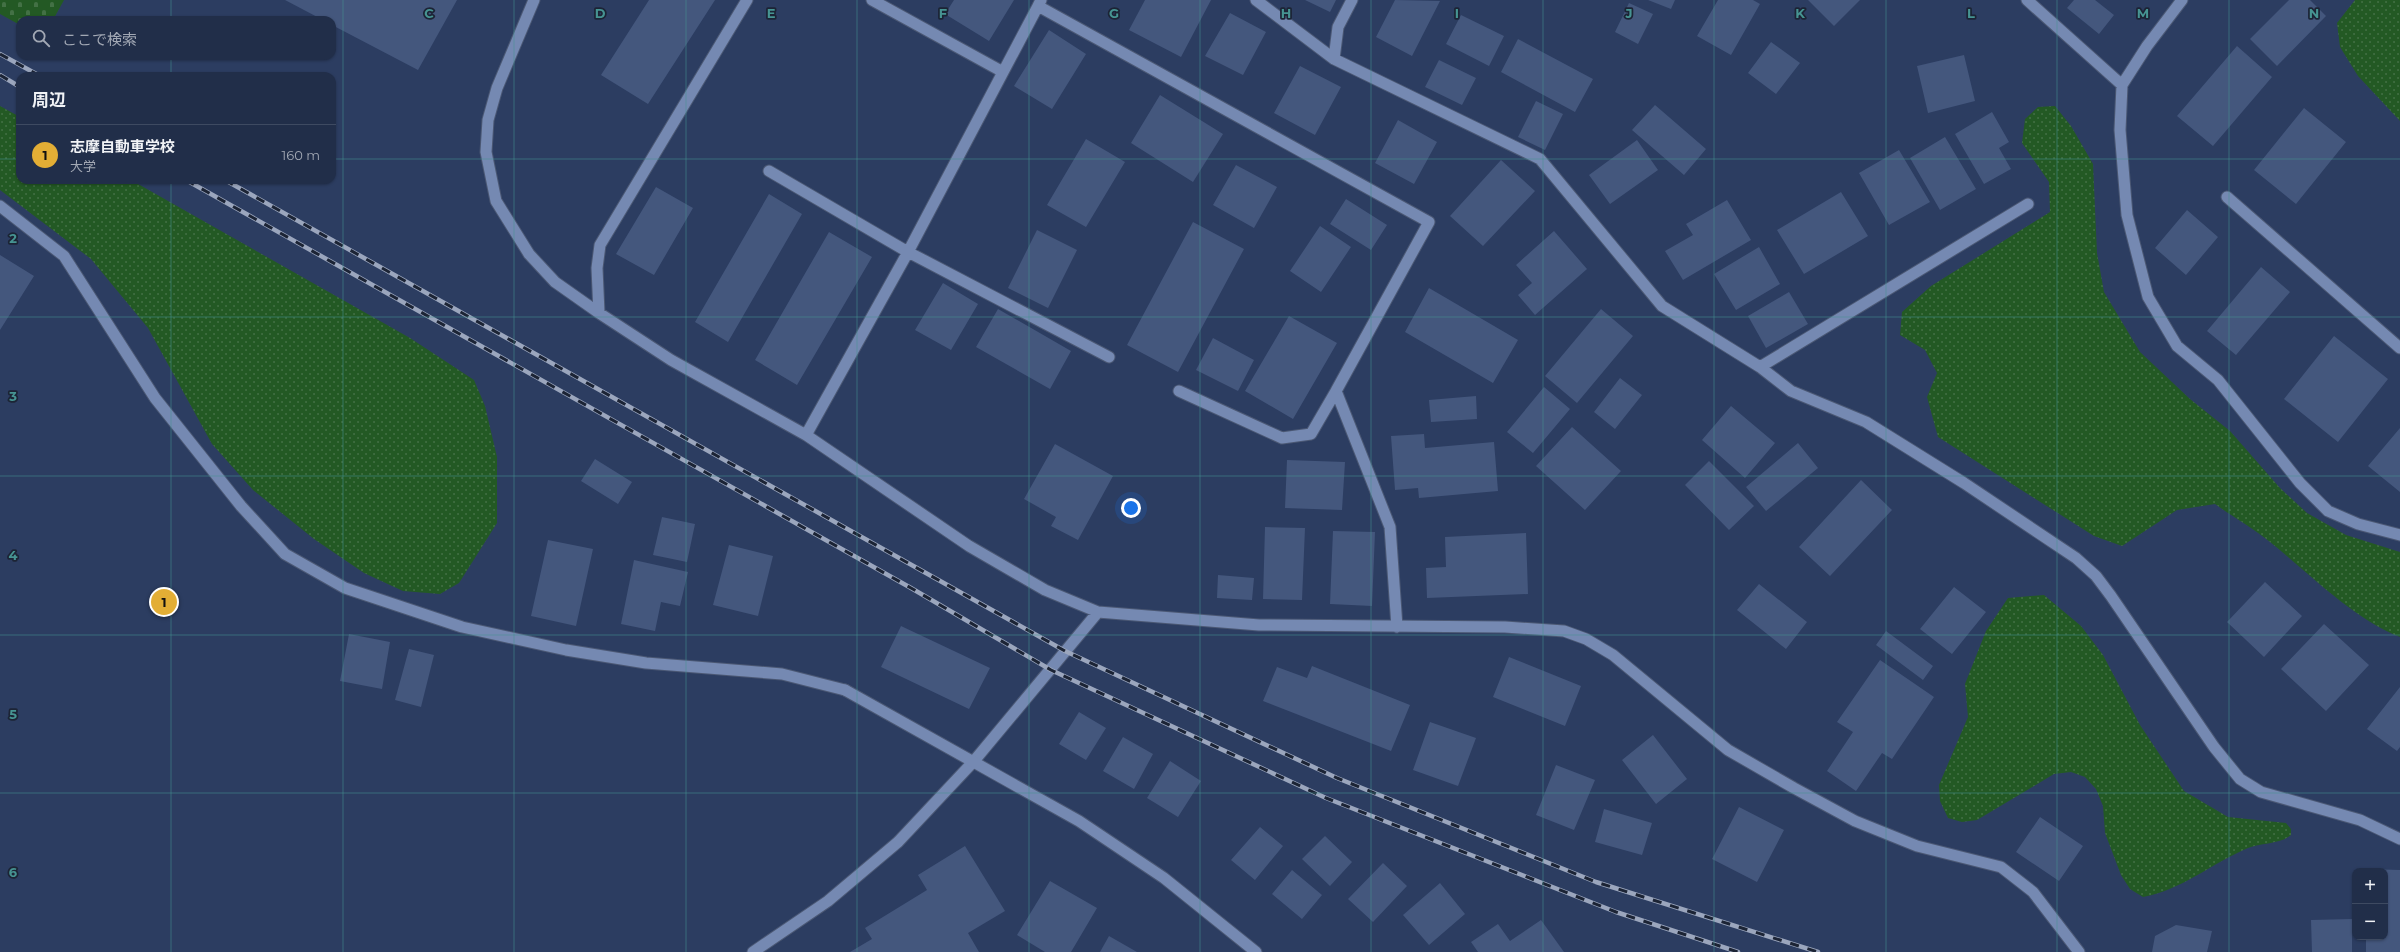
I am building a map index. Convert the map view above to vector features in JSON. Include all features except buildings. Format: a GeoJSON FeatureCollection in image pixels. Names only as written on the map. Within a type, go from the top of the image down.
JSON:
{"type":"FeatureCollection","features":[{"type":"Feature","properties":{"kind":"street"},"geometry":{"type":"LineString","coordinates":[[534,0],[497,88],[488,120],[486,152],[496,201],[529,254],[555,282],[600,313],[671,360],[806,435],[969,546],[1045,590],[1098,612],[1259,625],[1505,627],[1564,632],[1586,639],[1614,655],[1728,750],[1794,788],[1855,821],[1917,846],[2001,868],[2033,892],[2079,952]]}},
{"type":"Feature","properties":{"kind":"street"},"geometry":{"type":"LineString","coordinates":[[600,313],[597,268],[600,245],[747,0]]}},
{"type":"Feature","properties":{"kind":"street"},"geometry":{"type":"LineString","coordinates":[[872,0],[1002,72]]}},
{"type":"Feature","properties":{"kind":"street"},"geometry":{"type":"LineString","coordinates":[[1256,0],[1334,59],[1540,159],[1662,306],[1760,367],[1791,391],[1866,422],[1964,483],[2076,558],[2096,576],[2111,596],[2214,747],[2240,779],[2261,792],[2360,820],[2400,840]]}},
{"type":"Feature","properties":{"kind":"street"},"geometry":{"type":"LineString","coordinates":[[1334,59],[1338,27],[1352,0]]}},
{"type":"Feature","properties":{"kind":"street"},"geometry":{"type":"LineString","coordinates":[[2027,0],[2122,85]]}},
{"type":"Feature","properties":{"kind":"street"},"geometry":{"type":"LineString","coordinates":[[2182,0],[2147,46],[2122,85],[2120,130],[2127,215],[2148,297],[2177,346],[2218,380],[2300,483],[2328,511],[2358,524],[2400,535]]}},
{"type":"Feature","properties":{"kind":"street"},"geometry":{"type":"LineString","coordinates":[[806,435],[908,252],[1002,72],[1040,3],[1429,222],[1336,392],[1311,434],[1282,438],[1178,391]]}},
{"type":"Feature","properties":{"kind":"street"},"geometry":{"type":"LineString","coordinates":[[768,171],[908,252],[1109,358]]}},
{"type":"Feature","properties":{"kind":"street"},"geometry":{"type":"LineString","coordinates":[[2227,197],[2400,348]]}},
{"type":"Feature","properties":{"kind":"street"},"geometry":{"type":"LineString","coordinates":[[1760,367],[2028,204]]}},
{"type":"Feature","properties":{"kind":"street"},"geometry":{"type":"LineString","coordinates":[[0,206],[64,256],[155,398],[241,506],[286,554],[338,584],[462,627],[566,650],[646,663],[782,674],[845,690],[974,761],[1079,822],[1157,874],[1256,952]]}},
{"type":"Feature","properties":{"kind":"street"},"geometry":{"type":"LineString","coordinates":[[1336,392],[1390,527],[1397,627]]}},
{"type":"Feature","properties":{"kind":"street"},"geometry":{"type":"LineString","coordinates":[[753,952],[828,901],[898,842],[974,761],[1098,612]]}},
{"type":"Feature","properties":{"kind":"green space"},"geometry":{"type":"Polygon","coordinates":[[[0,0],[64,0],[55,16],[16,16],[16,23],[0,14],[0,0]]]}},
{"type":"Feature","properties":{"kind":"green space"},"geometry":{"type":"Polygon","coordinates":[[[2355,0],[2400,0],[2400,121],[2358,76],[2340,47],[2337,23],[2355,0]]]}},
{"type":"Feature","properties":{"kind":"green space"},"geometry":{"type":"Polygon","coordinates":[[[0,106],[16,115],[16,184],[138,184],[410,338],[474,380],[485,406],[497,457],[497,523],[459,583],[440,594],[403,591],[364,573],[314,539],[253,490],[212,444],[148,328],[91,259],[0,190],[0,106]]]}},
{"type":"Feature","properties":{"kind":"green space"},"geometry":{"type":"Polygon","coordinates":[[[2055,106],[2071,126],[2093,164],[2097,253],[2104,292],[2140,352],[2190,399],[2230,431],[2280,488],[2307,513],[2346,535],[2400,552],[2400,637],[2382,629],[2348,607],[2285,554],[2250,527],[2215,504],[2177,510],[2122,546],[2094,536],[1938,437],[1927,397],[1937,373],[1925,350],[1900,335],[1902,312],[1931,286],[2050,212],[2049,182],[2022,143],[2025,119],[2038,107],[2055,106]]]}},
{"type":"Feature","properties":{"kind":"green space"},"geometry":{"type":"Polygon","coordinates":[[[2044,595],[2081,626],[2103,655],[2140,725],[2184,791],[2228,817],[2286,823],[2291,829],[2291,835],[2276,842],[2248,848],[2184,882],[2157,894],[2143,897],[2130,889],[2121,875],[2105,833],[2103,806],[2096,789],[2085,777],[2071,772],[2054,774],[1977,820],[1962,822],[1948,818],[1940,801],[1939,785],[1968,717],[1965,684],[1986,631],[2008,598],[2044,595]]]}},
{"type":"Feature","properties":{"kind":"railway"},"geometry":{"type":"LineString","coordinates":[[0,54],[33,72]]}},
{"type":"Feature","properties":{"kind":"railway"},"geometry":{"type":"LineString","coordinates":[[0,75],[16,85]]}},
{"type":"Feature","properties":{"kind":"railway"},"geometry":{"type":"LineString","coordinates":[[193,184],[911,588],[1051,670],[1326,798],[1616,912],[1738,952]]}},
{"type":"Feature","properties":{"kind":"railway"},"geometry":{"type":"LineString","coordinates":[[232,184],[1065,651],[1337,778],[1596,882],[1818,952]]}},
{"type":"Feature","properties":{"kind":"place","name":"志摩自動車学校"},"geometry":{"type":"Point","coordinates":[164,602]}}]}
